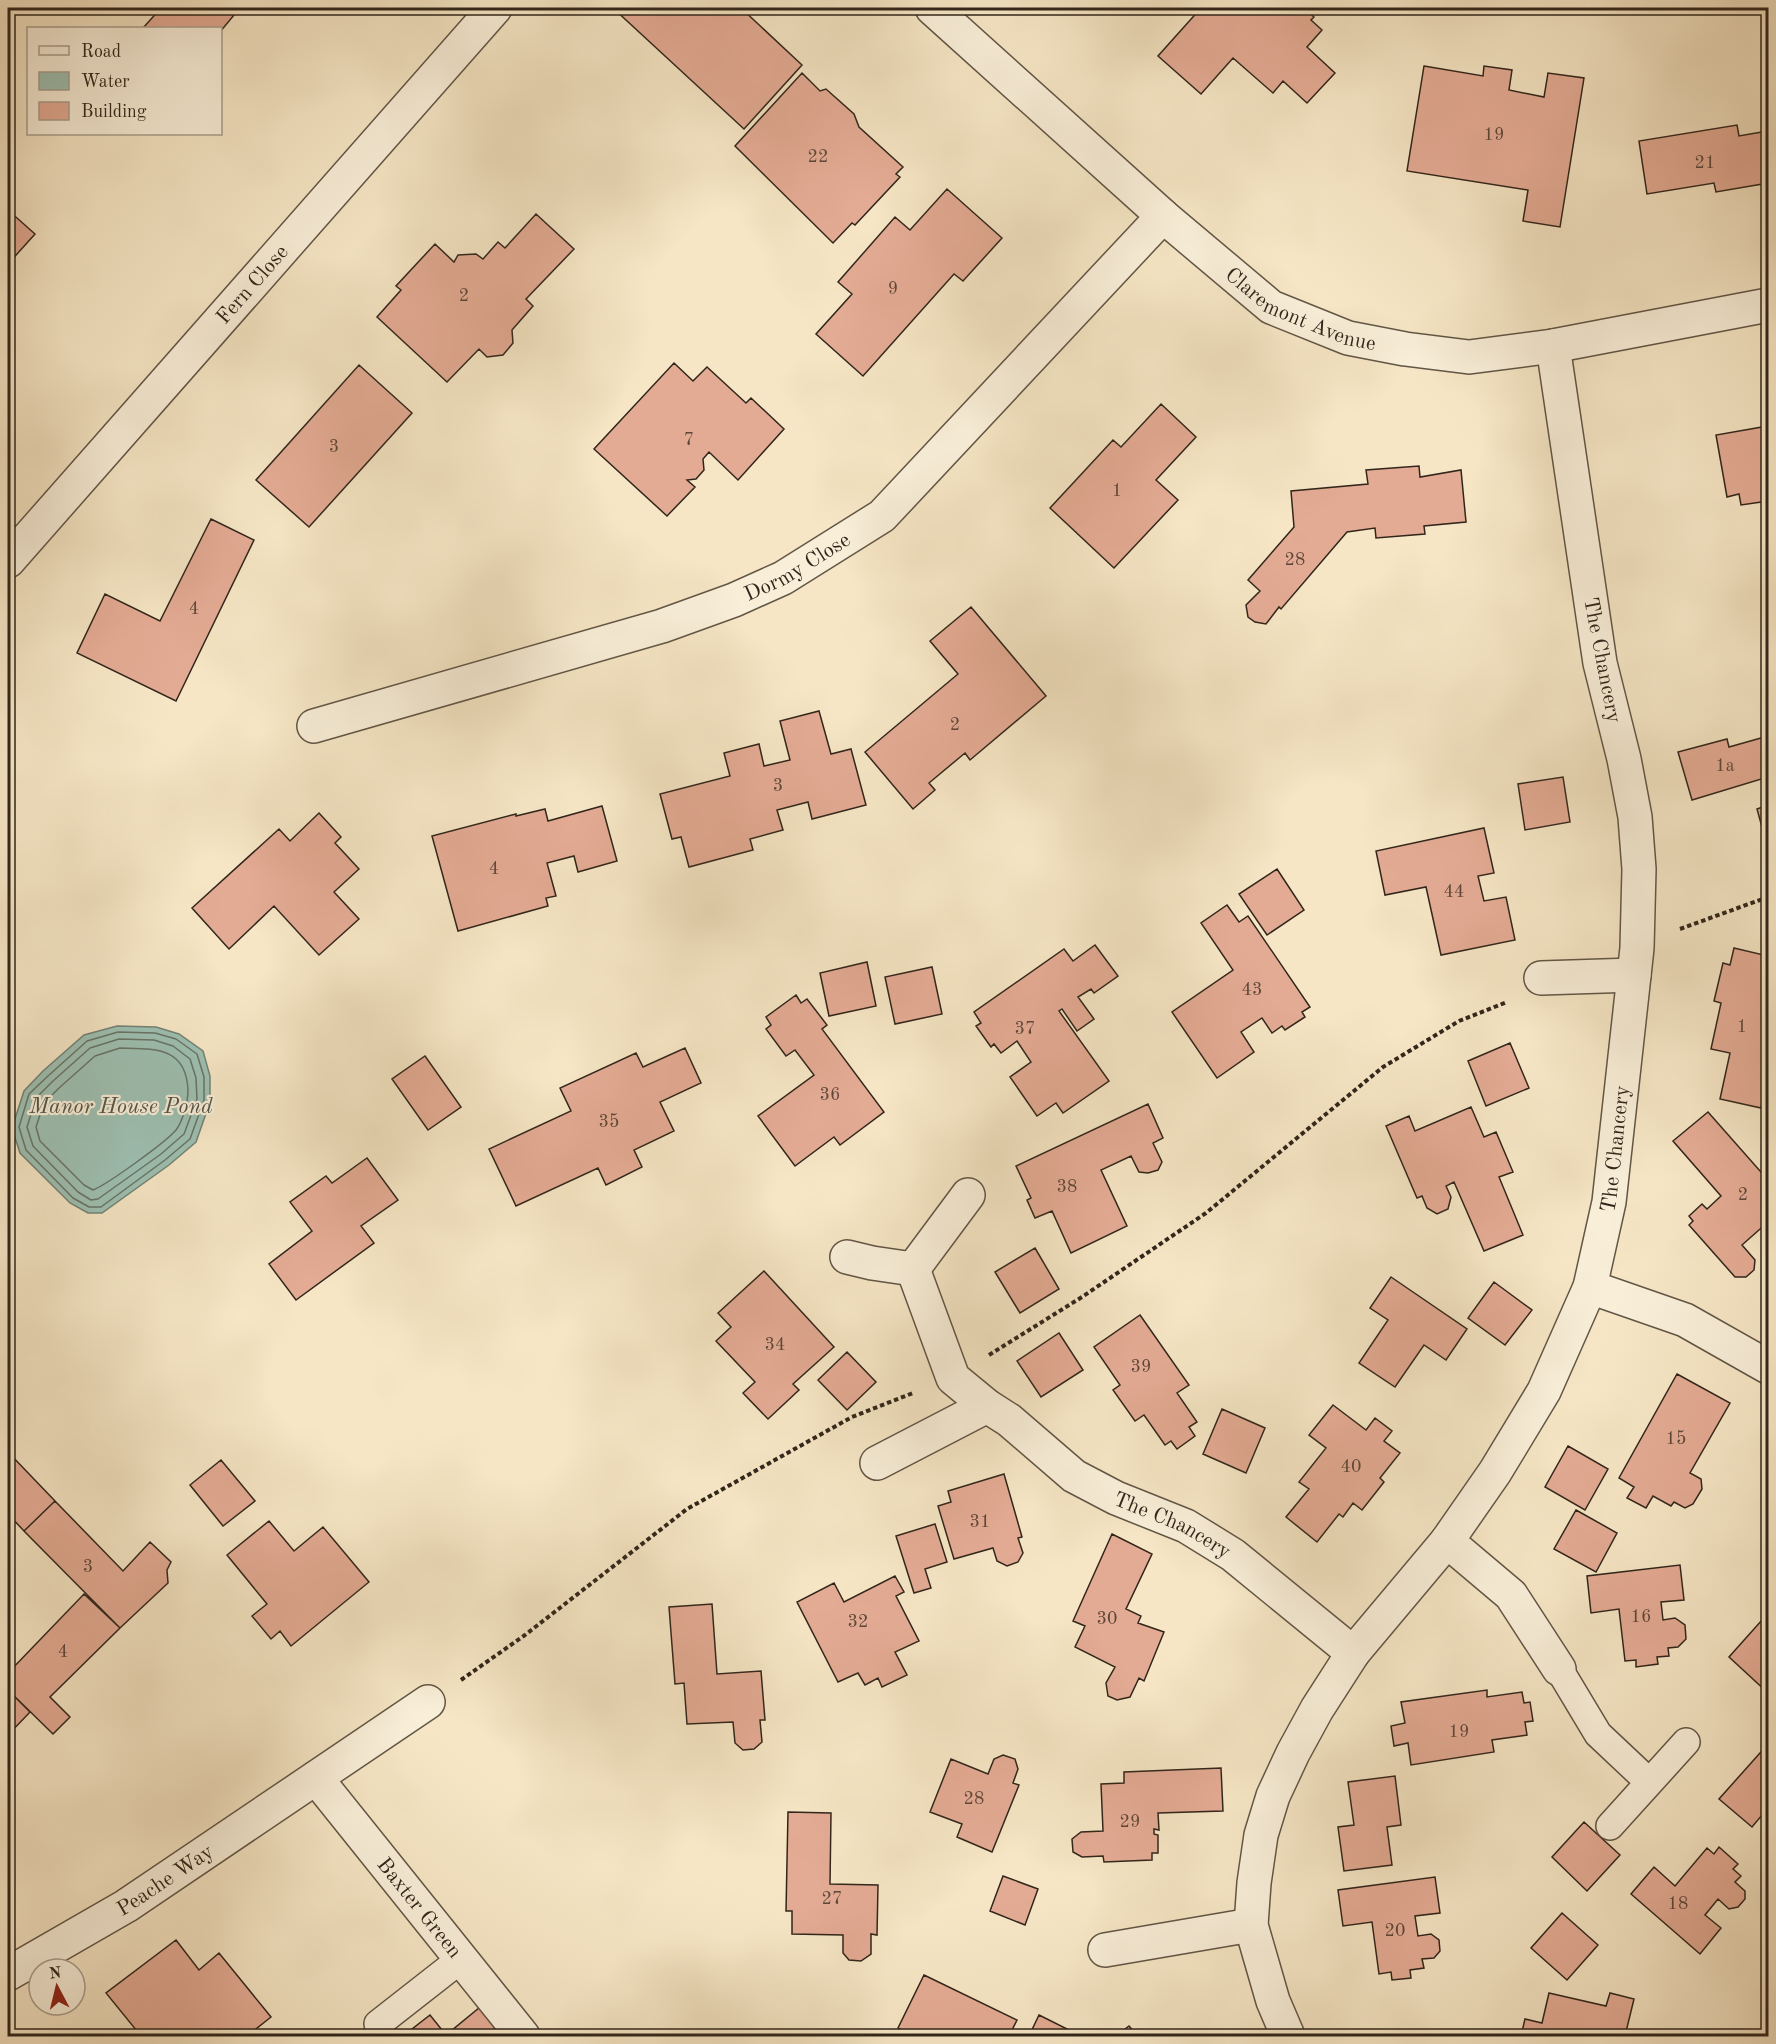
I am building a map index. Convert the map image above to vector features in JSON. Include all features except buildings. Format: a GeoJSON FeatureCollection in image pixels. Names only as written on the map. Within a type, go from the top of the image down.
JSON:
{"type":"FeatureCollection","features":[{"type":"Feature","properties":{"kind":"street","name":"Fern Close"},"geometry":{"type":"LineString","coordinates":[[8,561],[495,8]]}},
{"type":"Feature","properties":{"kind":"street","name":"Claremont Avenue"},"geometry":{"type":"LineString","coordinates":[[932,8],[1163,216],[1271,307],[1348,338],[1405,349],[1469,357],[1553,346],[1768,305]]}},
{"type":"Feature","properties":{"kind":"street","name":"Dormy Close"},"geometry":{"type":"LineString","coordinates":[[314,726],[662,626],[734,600],[783,578],[882,516],[1163,216]]}},
{"type":"Feature","properties":{"kind":"street","name":"The Chancery"},"geometry":{"type":"LineString","coordinates":[[1288,2037],[1273,2001],[1251,1925],[1261,1835],[1273,1796],[1317,1709],[1353,1653],[1447,1540],[1495,1472],[1544,1391],[1590,1287],[1609,1202],[1637,948],[1639,869],[1635,817],[1624,759],[1600,663],[1553,346]]}},
{"type":"Feature","properties":{"kind":"street"},"geometry":{"type":"LineString","coordinates":[[1541,978],[1634,975]]}},
{"type":"Feature","properties":{"kind":"street"},"geometry":{"type":"LineString","coordinates":[[913,1269],[968,1195]]}},
{"type":"Feature","properties":{"kind":"street"},"geometry":{"type":"LineString","coordinates":[[847,1257],[913,1269]]}},
{"type":"Feature","properties":{"kind":"street"},"geometry":{"type":"LineString","coordinates":[[913,1269],[953,1378]]}},
{"type":"Feature","properties":{"kind":"street"},"geometry":{"type":"LineString","coordinates":[[1590,1287],[1685,1320],[1768,1367]]}},
{"type":"Feature","properties":{"kind":"street","name":"The Chancery"},"geometry":{"type":"LineString","coordinates":[[953,1378],[987,1406],[1009,1420],[1074,1476],[1116,1498],[1186,1526],[1233,1555],[1353,1653]]}},
{"type":"Feature","properties":{"kind":"street"},"geometry":{"type":"LineString","coordinates":[[877,1463],[987,1406]]}},
{"type":"Feature","properties":{"kind":"street"},"geometry":{"type":"LineString","coordinates":[[1447,1540],[1511,1595],[1559,1669]]}},
{"type":"Feature","properties":{"kind":"street","name":"Peache Way"},"geometry":{"type":"LineString","coordinates":[[8,1974],[126,1906],[428,1702]]}},
{"type":"Feature","properties":{"kind":"street","name":"Baxter Green"},"geometry":{"type":"LineString","coordinates":[[316,1778],[523,2037]]}},
{"type":"Feature","properties":{"kind":"street"},"geometry":{"type":"LineString","coordinates":[[1105,1950],[1251,1925]]}},
{"type":"Feature","properties":{"kind":"lane"},"geometry":{"type":"LineString","coordinates":[[1559,1669],[1598,1734],[1650,1782]]}},
{"type":"Feature","properties":{"kind":"lane"},"geometry":{"type":"LineString","coordinates":[[1610,1826],[1686,1742]]}},
{"type":"Feature","properties":{"kind":"lane"},"geometry":{"type":"LineString","coordinates":[[378,2024],[461,1959]]}},
{"type":"Feature","properties":{"kind":"path"},"geometry":{"type":"LineString","coordinates":[[1674,932],[1768,897]]}},
{"type":"Feature","properties":{"kind":"path"},"geometry":{"type":"LineString","coordinates":[[428,1702],[525,1635],[687,1509],[852,1417],[953,1378],[1082,1297],[1206,1213],[1383,1067],[1459,1021],[1515,999],[1541,978]]}},
{"type":"Feature","properties":{"kind":"water","name":"Manor House Pond"},"geometry":{"type":"Polygon","coordinates":[[[117,1026],[156,1027],[179,1034],[203,1051],[210,1076],[210,1102],[196,1142],[169,1165],[102,1213],[88,1213],[70,1203],[20,1153],[12,1128],[24,1091],[43,1071],[84,1035],[117,1026]]]}}]}
